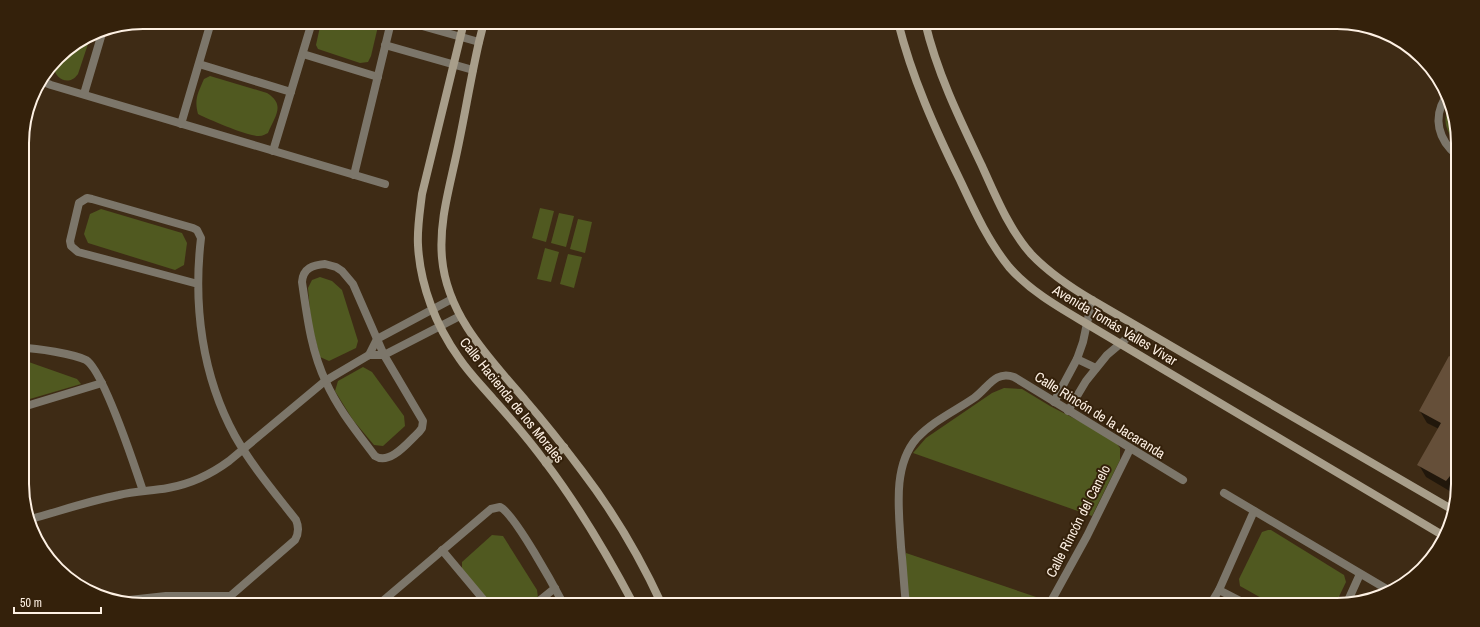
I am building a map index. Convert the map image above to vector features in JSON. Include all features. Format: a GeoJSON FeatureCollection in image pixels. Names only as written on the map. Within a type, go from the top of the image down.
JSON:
{"type":"FeatureCollection","features":[{"type":"Feature","properties":{"kind":"main road","name":"Calle Hacienda de los Morales"},"geometry":{"type":"LineString","coordinates":[[463,29],[419,212],[418,245],[420,263],[427,293],[440,327],[458,358],[517,426],[546,463],[594,534],[630,598]]}},
{"type":"Feature","properties":{"kind":"main road","name":"Calle Hacienda de los Morales"},"geometry":{"type":"LineString","coordinates":[[482,29],[443,223],[442,259],[452,298],[460,316],[486,355],[531,406],[564,447],[617,520],[636,552],[659,598]]}},
{"type":"Feature","properties":{"kind":"main road","name":"Avenida Tomás Valles Vivar"},"geometry":{"type":"LineString","coordinates":[[900,29],[912,71],[931,119],[966,193],[984,230],[994,246],[1022,280],[1038,293],[1087,324],[1440,533]]}},
{"type":"Feature","properties":{"kind":"main road","name":"Avenida Tomás Valles Vivar"},"geometry":{"type":"LineString","coordinates":[[927,29],[938,65],[997,198],[1022,244],[1041,264],[1069,286],[1092,300],[1449,507]]}},
{"type":"Feature","properties":{"kind":"main road"},"geometry":{"type":"LineString","coordinates":[[546,463],[564,447]]}},
{"type":"Feature","properties":{"kind":"street"},"geometry":{"type":"LineString","coordinates":[[181,124],[209,29]]}},
{"type":"Feature","properties":{"kind":"street"},"geometry":{"type":"LineString","coordinates":[[273,151],[310,29]]}},
{"type":"Feature","properties":{"kind":"street"},"geometry":{"type":"LineString","coordinates":[[354,175],[389,29]]}},
{"type":"Feature","properties":{"kind":"street"},"geometry":{"type":"LineString","coordinates":[[433,29],[479,42]]}},
{"type":"Feature","properties":{"kind":"street"},"geometry":{"type":"LineString","coordinates":[[84,94],[101,37]]}},
{"type":"Feature","properties":{"kind":"street"},"geometry":{"type":"LineString","coordinates":[[385,45],[473,70]]}},
{"type":"Feature","properties":{"kind":"street"},"geometry":{"type":"LineString","coordinates":[[303,54],[378,77]]}},
{"type":"Feature","properties":{"kind":"street"},"geometry":{"type":"LineString","coordinates":[[199,64],[291,92]]}},
{"type":"Feature","properties":{"kind":"street"},"geometry":{"type":"LineString","coordinates":[[46,83],[385,184]]}},
{"type":"Feature","properties":{"kind":"street"},"geometry":{"type":"LineString","coordinates":[[1443,102],[1440,107],[1438,118],[1439,127],[1445,143],[1451,148]]}},
{"type":"Feature","properties":{"kind":"street"},"geometry":{"type":"LineString","coordinates":[[198,284],[78,252],[71,246],[70,241],[79,203],[87,198],[92,199],[193,228],[197,230],[201,238],[198,284],[204,346],[212,381],[226,418],[243,449],[296,520],[298,530],[294,540],[229,598]]}},
{"type":"Feature","properties":{"kind":"street"},"geometry":{"type":"LineString","coordinates":[[325,264],[342,270],[353,284],[384,355],[421,416],[423,424],[419,432],[393,455],[388,458],[379,458],[375,456],[340,407],[325,381],[312,342],[307,318],[302,282],[302,276],[306,270],[314,265],[325,264]]}},
{"type":"Feature","properties":{"kind":"street"},"geometry":{"type":"LineString","coordinates":[[369,355],[377,339],[452,298]]}},
{"type":"Feature","properties":{"kind":"street"},"geometry":{"type":"LineString","coordinates":[[1054,402],[1077,359],[1083,342],[1092,300]]}},
{"type":"Feature","properties":{"kind":"street"},"geometry":{"type":"LineString","coordinates":[[34,518],[101,499],[178,486],[199,479],[229,462],[325,381],[369,355],[384,355],[460,316]]}},
{"type":"Feature","properties":{"kind":"street"},"geometry":{"type":"LineString","coordinates":[[1068,411],[1096,368],[1119,343],[1139,328]]}},
{"type":"Feature","properties":{"kind":"street"},"geometry":{"type":"LineString","coordinates":[[29,348],[47,350],[86,360],[95,370],[102,383],[143,491]]}},
{"type":"Feature","properties":{"kind":"street"},"geometry":{"type":"LineString","coordinates":[[1077,359],[1096,368]]}},
{"type":"Feature","properties":{"kind":"street","name":"Calle Rincón de la Jacaranda"},"geometry":{"type":"LineString","coordinates":[[905,598],[899,494],[900,479],[908,450],[917,438],[933,423],[975,397],[995,379],[1003,375],[1014,377],[1183,480]]}},
{"type":"Feature","properties":{"kind":"street"},"geometry":{"type":"LineString","coordinates":[[29,405],[102,383]]}},
{"type":"Feature","properties":{"kind":"street","name":"Calle Rincón del Canelo"},"geometry":{"type":"LineString","coordinates":[[1053,598],[1087,536],[1130,449]]}},
{"type":"Feature","properties":{"kind":"street"},"geometry":{"type":"LineString","coordinates":[[1224,493],[1384,588]]}},
{"type":"Feature","properties":{"kind":"street"},"geometry":{"type":"LineString","coordinates":[[386,598],[491,509],[500,507],[508,512],[560,598]]}},
{"type":"Feature","properties":{"kind":"street"},"geometry":{"type":"LineString","coordinates":[[1214,598],[1254,512]]}},
{"type":"Feature","properties":{"kind":"street"},"geometry":{"type":"LineString","coordinates":[[442,550],[482,598]]}},
{"type":"Feature","properties":{"kind":"street"},"geometry":{"type":"LineString","coordinates":[[1349,597],[1360,574]]}},
{"type":"Feature","properties":{"kind":"street"},"geometry":{"type":"LineString","coordinates":[[543,598],[555,588]]}},
{"type":"Feature","properties":{"kind":"street"},"geometry":{"type":"LineString","coordinates":[[1219,590],[1234,598]]}},
{"type":"Feature","properties":{"kind":"street"},"geometry":{"type":"LineString","coordinates":[[143,598],[166,596],[231,596]]}},
{"type":"Feature","properties":{"kind":"green space"},"geometry":{"type":"Polygon","coordinates":[[[319,29],[377,29],[371,56],[368,62],[360,63],[318,49],[316,45],[319,29]]]}},
{"type":"Feature","properties":{"kind":"green space"},"geometry":{"type":"Polygon","coordinates":[[[88,43],[78,74],[74,78],[67,81],[56,75],[54,72],[62,62],[88,43]]]}},
{"type":"Feature","properties":{"kind":"green space"},"geometry":{"type":"Polygon","coordinates":[[[210,76],[267,93],[273,97],[278,106],[276,116],[268,133],[259,136],[238,131],[198,114],[196,104],[198,92],[204,79],[210,76]]]}},
{"type":"Feature","properties":{"kind":"green space"},"geometry":{"type":"Polygon","coordinates":[[[1447,113],[1451,136],[1448,132],[1446,118],[1447,113]]]}},
{"type":"Feature","properties":{"kind":"green space"},"geometry":{"type":"Polygon","coordinates":[[[540,208],[554,211],[546,242],[532,238],[540,208]]]}},
{"type":"Feature","properties":{"kind":"green space"},"geometry":{"type":"Polygon","coordinates":[[[101,209],[182,233],[187,243],[184,265],[175,270],[88,243],[84,234],[90,214],[101,209]]]}},
{"type":"Feature","properties":{"kind":"green space"},"geometry":{"type":"Polygon","coordinates":[[[559,213],[574,216],[566,247],[551,243],[559,213]]]}},
{"type":"Feature","properties":{"kind":"green space"},"geometry":{"type":"Polygon","coordinates":[[[578,219],[592,222],[585,253],[570,249],[578,219]]]}},
{"type":"Feature","properties":{"kind":"green space"},"geometry":{"type":"Polygon","coordinates":[[[545,248],[559,252],[551,282],[537,279],[545,248]]]}},
{"type":"Feature","properties":{"kind":"green space"},"geometry":{"type":"Polygon","coordinates":[[[568,254],[582,257],[574,288],[560,284],[568,254]]]}},
{"type":"Feature","properties":{"kind":"green space"},"geometry":{"type":"Polygon","coordinates":[[[320,277],[332,281],[342,290],[358,341],[356,348],[329,361],[320,357],[311,323],[308,288],[312,280],[320,277]]]}},
{"type":"Feature","properties":{"kind":"green space"},"geometry":{"type":"Polygon","coordinates":[[[29,362],[77,379],[81,384],[29,399],[29,362]]]}},
{"type":"Feature","properties":{"kind":"green space"},"geometry":{"type":"Polygon","coordinates":[[[363,367],[372,372],[404,416],[405,426],[383,446],[374,445],[353,420],[335,391],[338,381],[363,367]]]}},
{"type":"Feature","properties":{"kind":"green space"},"geometry":{"type":"Polygon","coordinates":[[[1004,388],[1022,389],[1050,406],[1112,438],[1120,448],[1120,460],[1092,516],[913,453],[926,438],[992,393],[1004,388]]]}},
{"type":"Feature","properties":{"kind":"green space"},"geometry":{"type":"Polygon","coordinates":[[[1271,530],[1344,575],[1346,582],[1338,598],[1261,598],[1240,586],[1239,579],[1262,532],[1271,530]]]}},
{"type":"Feature","properties":{"kind":"green space"},"geometry":{"type":"Polygon","coordinates":[[[492,535],[503,536],[537,590],[538,598],[485,598],[462,571],[462,562],[492,535]]]}},
{"type":"Feature","properties":{"kind":"green space"},"geometry":{"type":"Polygon","coordinates":[[[906,553],[1039,598],[906,598],[904,576],[906,553]]]}},
{"type":"Feature","properties":{"kind":"building"},"geometry":{"type":"Polygon","coordinates":[[[1449,356],[1451,357],[1451,476],[1446,481],[1417,465],[1441,423],[1419,411],[1449,356]]]}}]}
